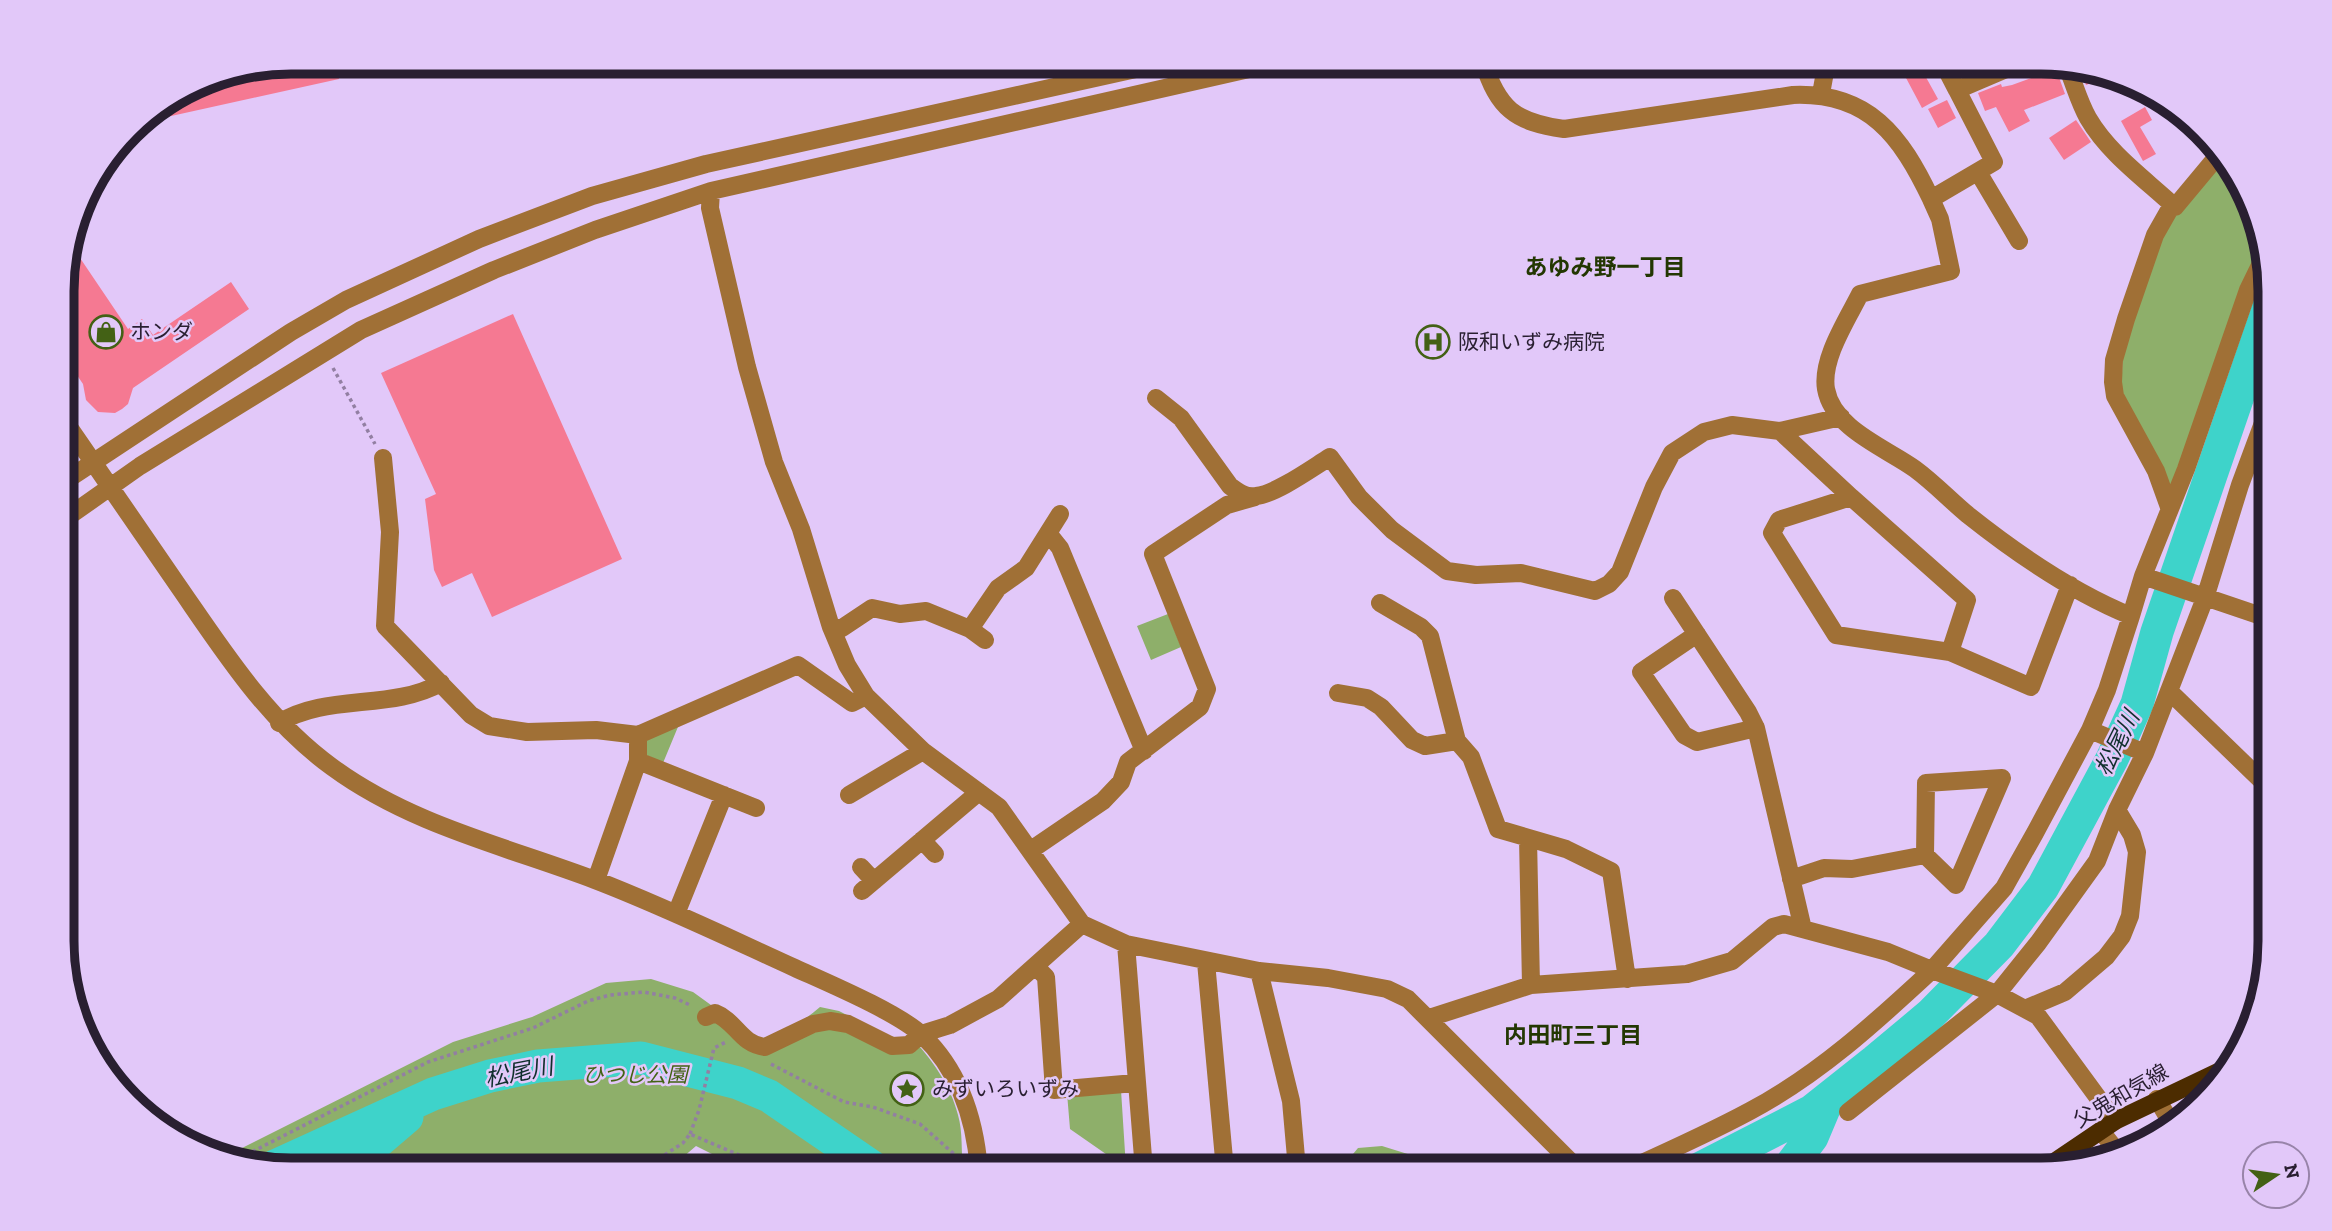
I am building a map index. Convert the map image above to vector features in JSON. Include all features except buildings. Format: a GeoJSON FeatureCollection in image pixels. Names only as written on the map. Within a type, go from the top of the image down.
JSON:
{"type":"FeatureCollection","features":[{"type":"Feature","properties":{"kind":"main road","name":"父鬼和気線"},"geometry":{"type":"LineString","coordinates":[[2063,1156],[2108,1126],[2157,1099],[2212,1074]]}},
{"type":"Feature","properties":{"kind":"street"},"geometry":{"type":"LineString","coordinates":[[74,475],[291,332],[346,300],[480,239],[592,196],[706,164],[1113,74]]}},
{"type":"Feature","properties":{"kind":"street"},"geometry":{"type":"LineString","coordinates":[[74,513],[140,466],[361,330],[494,270],[595,230],[711,191],[1227,74]]}},
{"type":"Feature","properties":{"kind":"street"},"geometry":{"type":"LineString","coordinates":[[1488,74],[1500,102],[1537,126],[1564,129],[1757,99],[1821,94],[1857,104],[1888,130],[1905,152],[1931,199],[1942,228],[1951,271],[1860,294],[1831,358],[1826,376],[1831,403],[1841,417],[1916,471],[2006,543],[2101,604],[2131,616]]}},
{"type":"Feature","properties":{"kind":"street"},"geometry":{"type":"LineString","coordinates":[[1821,94],[1825,74]]}},
{"type":"Feature","properties":{"kind":"street"},"geometry":{"type":"LineString","coordinates":[[1931,199],[1994,162],[1949,74]]}},
{"type":"Feature","properties":{"kind":"street"},"geometry":{"type":"LineString","coordinates":[[1957,90],[1995,74]]}},
{"type":"Feature","properties":{"kind":"street"},"geometry":{"type":"LineString","coordinates":[[2071,76],[2088,117],[2106,142],[2141,179],[2174,206]]}},
{"type":"Feature","properties":{"kind":"street"},"geometry":{"type":"LineString","coordinates":[[2169,508],[2156,471],[2115,396],[2114,360],[2155,235],[2174,206],[2215,159]]}},
{"type":"Feature","properties":{"kind":"street"},"geometry":{"type":"LineString","coordinates":[[1978,172],[2019,242]]}},
{"type":"Feature","properties":{"kind":"street"},"geometry":{"type":"LineString","coordinates":[[711,191],[710,208],[759,414],[774,462],[801,529],[831,627],[847,665],[866,696],[923,751],[999,807],[1082,924],[1126,944],[1206,962],[1328,978],[1387,989],[1408,999],[1429,1017],[1567,1157]]}},
{"type":"Feature","properties":{"kind":"street"},"geometry":{"type":"LineString","coordinates":[[1654,1157],[1750,1111],[1798,1081],[1865,1032],[1938,972],[2004,888],[2093,732],[2131,616],[2150,579],[2169,508],[2257,271]]}},
{"type":"Feature","properties":{"kind":"street"},"geometry":{"type":"LineString","coordinates":[[1156,398],[1181,418],[1230,486],[1241,494],[1255,497]]}},
{"type":"Feature","properties":{"kind":"street"},"geometry":{"type":"LineString","coordinates":[[1031,850],[1104,801],[1121,782],[1128,762],[1200,707],[1207,689],[1153,554],[1227,505],[1255,497],[1331,457],[1359,497],[1392,530],[1447,571],[1476,575],[1521,573],[1595,592],[1609,584],[1620,572],[1654,487],[1672,453],[1704,432],[1732,425],[1780,430],[1841,417]]}},
{"type":"Feature","properties":{"kind":"street"},"geometry":{"type":"LineString","coordinates":[[1780,430],[1967,600],[1950,652]]}},
{"type":"Feature","properties":{"kind":"street"},"geometry":{"type":"LineString","coordinates":[[74,435],[203,621],[279,723],[331,767],[387,803],[431,823],[596,880],[676,914],[825,982],[921,1034],[948,1066],[965,1097],[977,1141],[978,1158]]}},
{"type":"Feature","properties":{"kind":"street"},"geometry":{"type":"LineString","coordinates":[[1849,1112],[1992,992],[2090,873],[2169,691],[2258,437]]}},
{"type":"Feature","properties":{"kind":"street"},"geometry":{"type":"LineString","coordinates":[[383,458],[390,532],[385,626],[471,715],[489,726],[527,732],[596,730],[638,735],[798,665],[852,703],[866,696]]}},
{"type":"Feature","properties":{"kind":"street"},"geometry":{"type":"LineString","coordinates":[[1851,497],[1779,520],[1772,533],[1836,635],[1950,652],[2031,687],[2070,585]]}},
{"type":"Feature","properties":{"kind":"street"},"geometry":{"type":"LineString","coordinates":[[970,629],[998,588],[1026,568],[1060,514]]}},
{"type":"Feature","properties":{"kind":"street"},"geometry":{"type":"LineString","coordinates":[[1048,533],[1060,548],[1144,751]]}},
{"type":"Feature","properties":{"kind":"street"},"geometry":{"type":"LineString","coordinates":[[2150,579],[2258,615]]}},
{"type":"Feature","properties":{"kind":"street"},"geometry":{"type":"LineString","coordinates":[[1673,598],[1756,728],[1803,929]]}},
{"type":"Feature","properties":{"kind":"street"},"geometry":{"type":"LineString","coordinates":[[1380,603],[1421,627],[1430,636],[1457,741],[1471,757],[1498,829],[1566,849],[1611,871],[1627,979]]}},
{"type":"Feature","properties":{"kind":"street"},"geometry":{"type":"LineString","coordinates":[[831,627],[842,628],[872,608],[900,614],[929,605],[985,640]]}},
{"type":"Feature","properties":{"kind":"street"},"geometry":{"type":"LineString","coordinates":[[1697,634],[1641,671],[1684,735],[1697,742],[1756,728]]}},
{"type":"Feature","properties":{"kind":"street"},"geometry":{"type":"LineString","coordinates":[[279,723],[300,711],[419,695],[441,683]]}},
{"type":"Feature","properties":{"kind":"street"},"geometry":{"type":"LineString","coordinates":[[2169,691],[2258,777]]}},
{"type":"Feature","properties":{"kind":"street"},"geometry":{"type":"LineString","coordinates":[[1338,693],[1367,698],[1381,707],[1412,740],[1425,746],[1457,741]]}},
{"type":"Feature","properties":{"kind":"street"},"geometry":{"type":"LineString","coordinates":[[2093,732],[2143,753]]}},
{"type":"Feature","properties":{"kind":"street"},"geometry":{"type":"LineString","coordinates":[[596,880],[638,761],[638,735]]}},
{"type":"Feature","properties":{"kind":"street"},"geometry":{"type":"LineString","coordinates":[[849,795],[923,751]]}},
{"type":"Feature","properties":{"kind":"street"},"geometry":{"type":"LineString","coordinates":[[638,761],[756,808]]}},
{"type":"Feature","properties":{"kind":"street"},"geometry":{"type":"LineString","coordinates":[[2002,778],[1956,885],[1925,855],[1926,783],[2002,778]]}},
{"type":"Feature","properties":{"kind":"street"},"geometry":{"type":"LineString","coordinates":[[861,867],[868,886],[979,792]]}},
{"type":"Feature","properties":{"kind":"street"},"geometry":{"type":"LineString","coordinates":[[676,914],[724,795]]}},
{"type":"Feature","properties":{"kind":"street"},"geometry":{"type":"LineString","coordinates":[[2027,1008],[2065,992],[2106,957],[2122,936],[2132,906],[2137,852],[2132,835],[2117,810]]}},
{"type":"Feature","properties":{"kind":"street"},"geometry":{"type":"LineString","coordinates":[[1528,838],[1531,985]]}},
{"type":"Feature","properties":{"kind":"street"},"geometry":{"type":"LineString","coordinates":[[922,840],[935,854]]}},
{"type":"Feature","properties":{"kind":"street"},"geometry":{"type":"LineString","coordinates":[[1791,879],[1824,868],[1852,869],[1925,855]]}},
{"type":"Feature","properties":{"kind":"street"},"geometry":{"type":"LineString","coordinates":[[706,1017],[710,1013],[723,1016],[744,1040],[765,1047],[813,1024],[830,1021],[848,1024],[892,1046],[909,1045],[921,1034],[976,1013],[998,999],[1082,924]]}},
{"type":"Feature","properties":{"kind":"street"},"geometry":{"type":"LineString","coordinates":[[1429,1017],[1531,985],[1627,979],[1698,970],[1732,961],[1773,927],[1784,924],[1888,952],[2027,1008],[2038,1016],[2108,1126],[2114,1145]]}},
{"type":"Feature","properties":{"kind":"street"},"geometry":{"type":"LineString","coordinates":[[1126,944],[1143,1158]]}},
{"type":"Feature","properties":{"kind":"street"},"geometry":{"type":"LineString","coordinates":[[1206,962],[1224,1157]]}},
{"type":"Feature","properties":{"kind":"street"},"geometry":{"type":"LineString","coordinates":[[1035,966],[1046,977],[1054,1090],[1135,1083]]}},
{"type":"Feature","properties":{"kind":"street"},"geometry":{"type":"LineString","coordinates":[[1259,971],[1291,1101],[1296,1157]]}},
{"type":"Feature","properties":{"kind":"street"},"geometry":{"type":"LineString","coordinates":[[2157,1099],[2168,1117]]}},
{"type":"Feature","properties":{"kind":"path"},"geometry":{"type":"LineString","coordinates":[[330,363],[383,458]]}},
{"type":"Feature","properties":{"kind":"path"},"geometry":{"type":"LineString","coordinates":[[249,1153],[428,1062],[533,1028],[588,1001],[610,995],[658,993],[688,1003],[735,1045]]}},
{"type":"Feature","properties":{"kind":"path"},"geometry":{"type":"LineString","coordinates":[[660,1158],[683,1143],[690,1134],[699,1110],[714,1048],[728,1041]]}},
{"type":"Feature","properties":{"kind":"path"},"geometry":{"type":"LineString","coordinates":[[767,1062],[844,1102],[873,1107],[920,1124],[954,1154]]}},
{"type":"Feature","properties":{"kind":"path"},"geometry":{"type":"LineString","coordinates":[[690,1134],[745,1158]]}},
{"type":"Feature","properties":{"kind":"green space"},"geometry":{"type":"Polygon","coordinates":[[[2217,163],[2242,207],[2257,262],[2173,485],[2166,484],[2121,397],[2123,349],[2168,218],[2217,163]]]}},
{"type":"Feature","properties":{"kind":"green space"},"geometry":{"type":"Polygon","coordinates":[[[1168,614],[1181,647],[1151,660],[1137,626],[1168,614]]]}},
{"type":"Feature","properties":{"kind":"green space"},"geometry":{"type":"Polygon","coordinates":[[[680,722],[663,763],[644,754],[648,735],[680,722]]]}},
{"type":"Feature","properties":{"kind":"green space","name":"ひつじ公園"},"geometry":{"type":"Polygon","coordinates":[[[651,979],[693,992],[758,1039],[791,1028],[820,1007],[839,1011],[892,1038],[911,1037],[926,1054],[951,1094],[961,1128],[962,1158],[720,1158],[696,1146],[682,1158],[290,1158],[237,1151],[453,1042],[532,1017],[606,983],[651,979]]]}},
{"type":"Feature","properties":{"kind":"green space"},"geometry":{"type":"Polygon","coordinates":[[[1121,1090],[1125,1158],[1111,1158],[1070,1129],[1067,1093],[1121,1090]]]}},
{"type":"Feature","properties":{"kind":"green space"},"geometry":{"type":"Polygon","coordinates":[[[1382,1146],[1419,1157],[1350,1157],[1358,1148],[1382,1146]]]}},
{"type":"Feature","properties":{"kind":"waterway","name":"松尾川"},"geometry":{"type":"LineString","coordinates":[[1722,1157],[1812,1111],[1930,1015],[1999,945],[2043,887],[2112,759],[2137,704],[2157,632],[2258,338]]}},
{"type":"Feature","properties":{"kind":"waterway","name":"松尾川"},"geometry":{"type":"LineString","coordinates":[[293,1158],[433,1094],[490,1076],[538,1066],[641,1058],[738,1083],[769,1096],[859,1158]]}},
{"type":"Feature","properties":{"kind":"waterway","name":"松尾川"},"geometry":{"type":"LineString","coordinates":[[1797,1157],[1812,1137],[1828,1099]]}},
{"type":"Feature","properties":{"kind":"waterway"},"geometry":{"type":"LineString","coordinates":[[359,1158],[407,1117]]}},
{"type":"Feature","properties":{"kind":"place","name":"ホンダ"},"geometry":{"type":"Point","coordinates":[106,332]}},
{"type":"Feature","properties":{"kind":"place","name":"阪和いずみ病院"},"geometry":{"type":"Point","coordinates":[1433,342]}},
{"type":"Feature","properties":{"kind":"place","name":"みずいろいずみ"},"geometry":{"type":"Point","coordinates":[907,1089]}},
{"type":"Feature","properties":{"kind":"district","name":"あゆみ野一丁目"},"geometry":{"type":"Point","coordinates":[1605,267]}},
{"type":"Feature","properties":{"kind":"district","name":"内田町三丁目"},"geometry":{"type":"Point","coordinates":[1573,1035]}}]}
